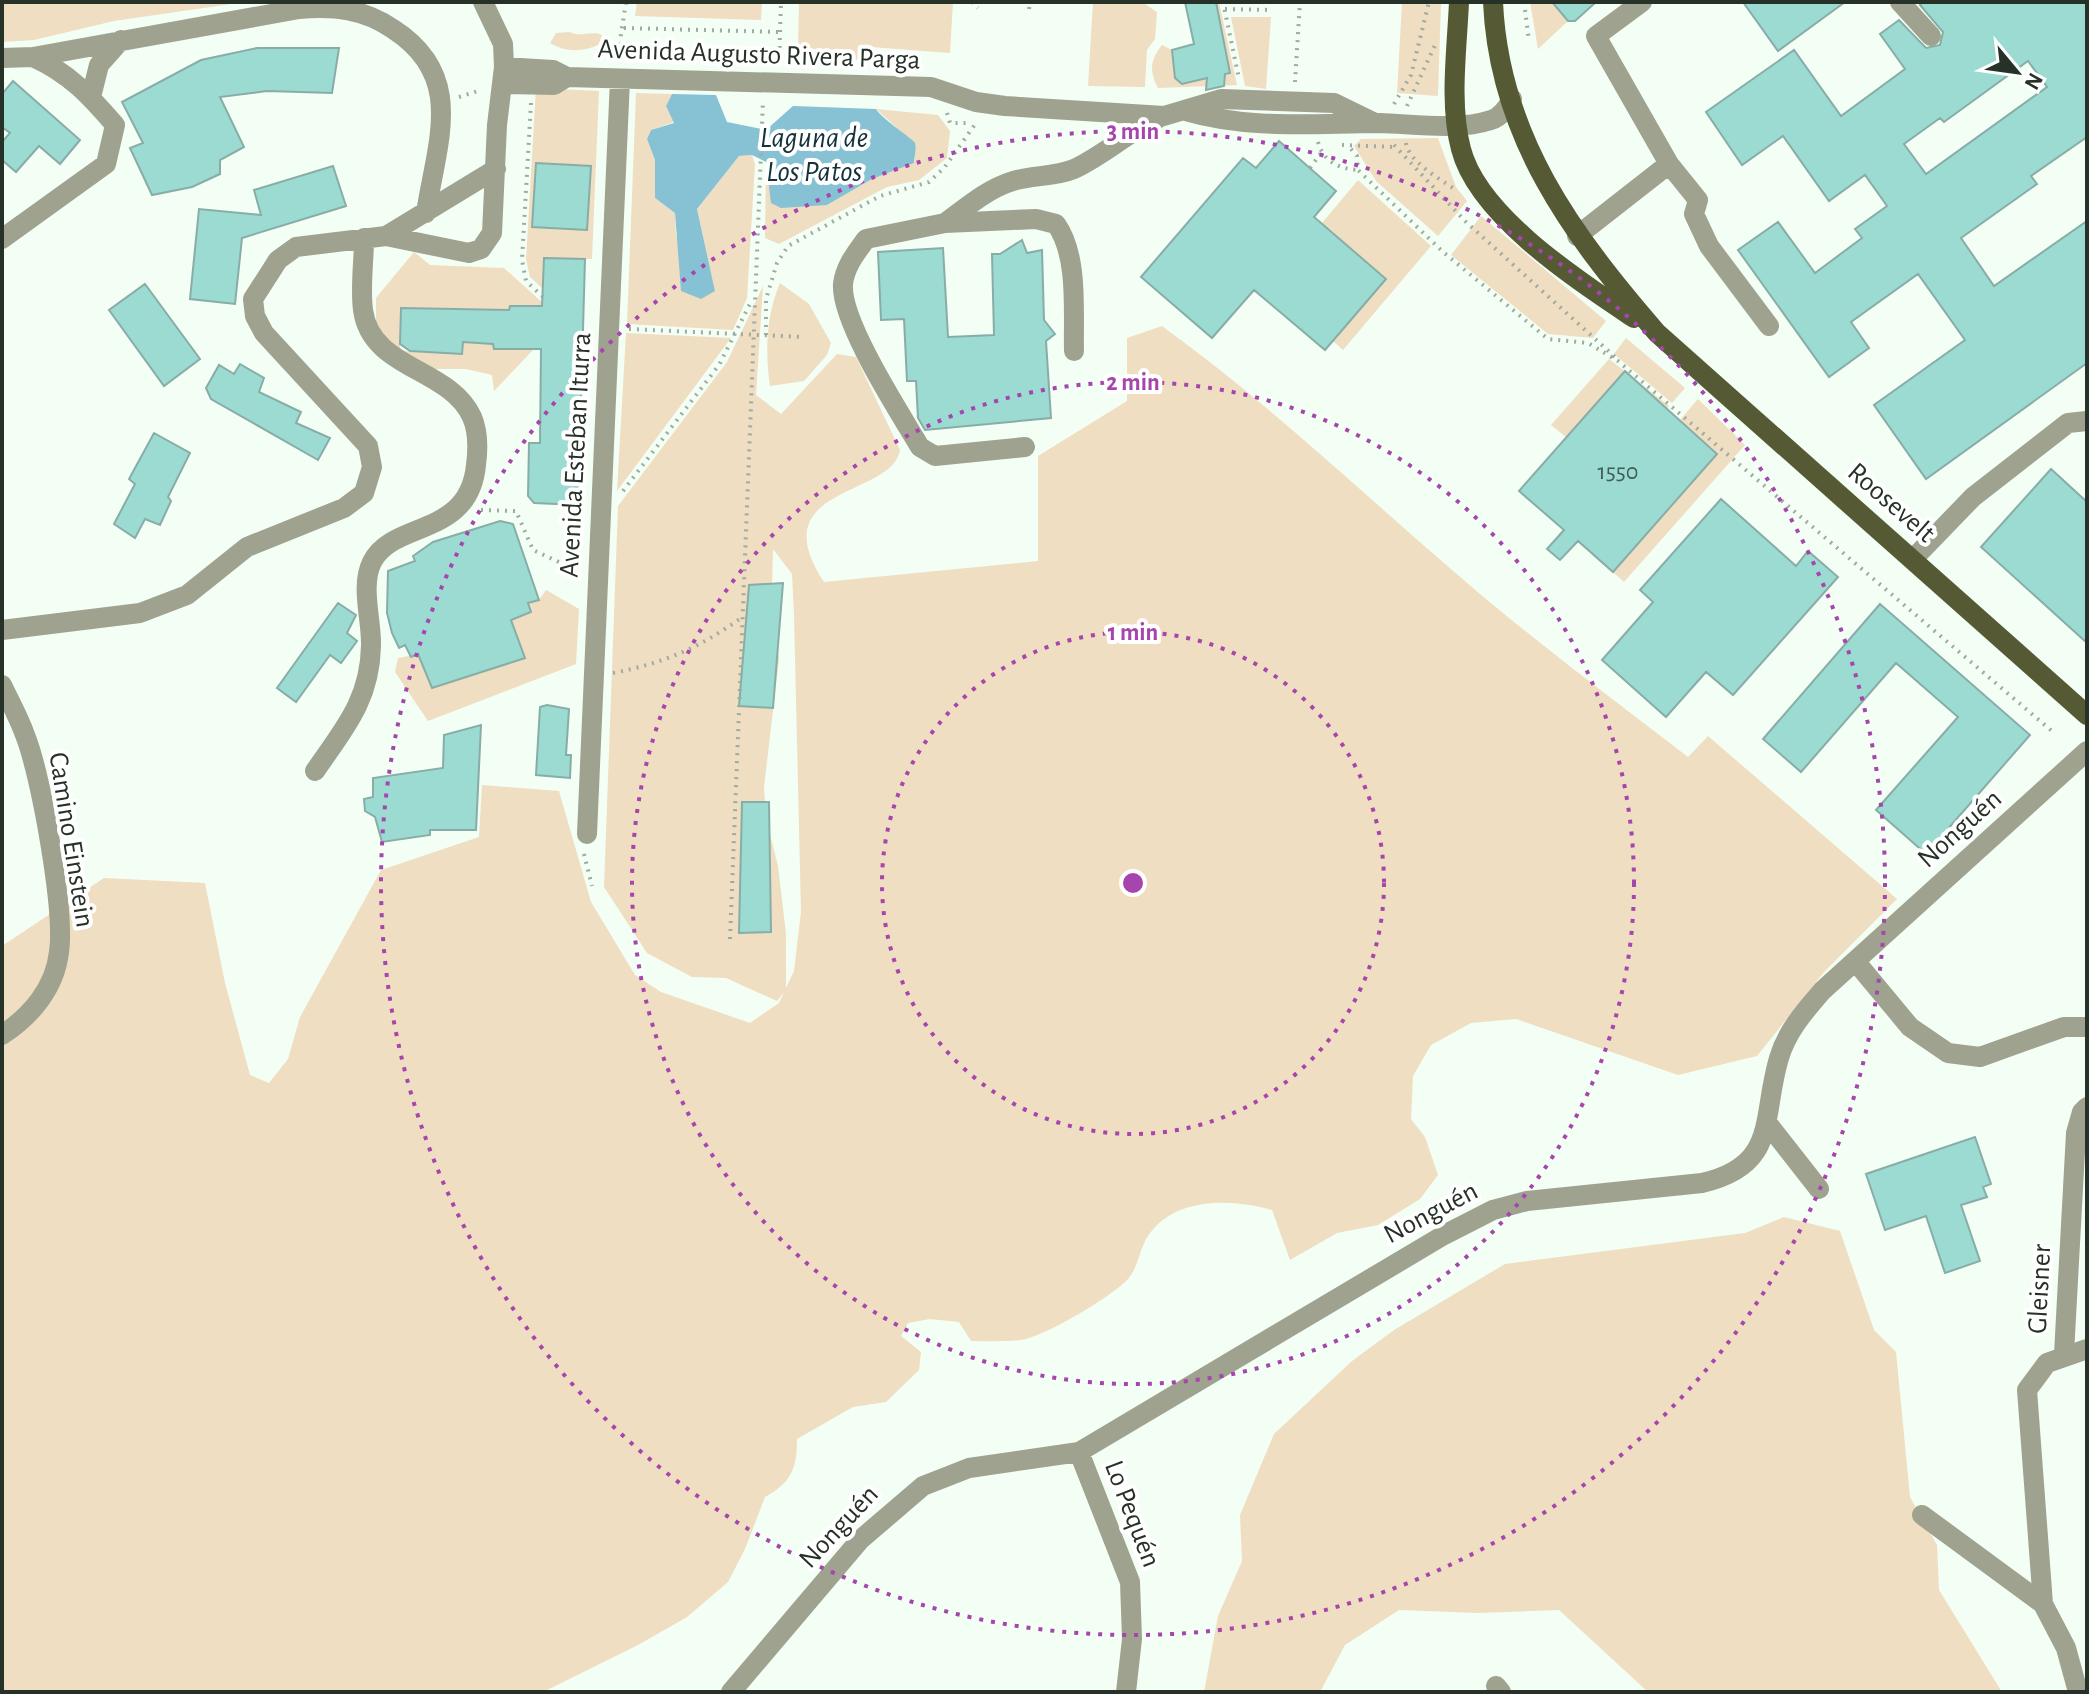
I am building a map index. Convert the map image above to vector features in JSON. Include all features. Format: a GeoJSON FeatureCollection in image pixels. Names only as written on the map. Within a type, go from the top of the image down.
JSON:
{"type":"FeatureCollection","features":[{"type":"Feature","properties":{"kind":"main road","name":"Roosevelt"},"geometry":{"type":"LineString","coordinates":[[1459,2],[1457,124],[1462,154],[1469,169],[1514,226],[1579,280],[1657,333],[2087,715]]}},
{"type":"Feature","properties":{"kind":"main road","name":"Roosevelt"},"geometry":{"type":"LineString","coordinates":[[1493,2],[1499,53],[1512,99],[1536,162],[1577,236],[1657,333]]}},
{"type":"Feature","properties":{"kind":"street"},"geometry":{"type":"LineString","coordinates":[[2,630],[140,613],[187,595],[247,547],[344,508],[364,493],[372,467],[368,446],[264,333],[255,316],[253,299],[278,260],[296,247],[386,236],[469,253],[481,249],[492,233],[497,80],[503,44],[483,2]]}},
{"type":"Feature","properties":{"kind":"street"},"geometry":{"type":"LineString","coordinates":[[1642,2],[1596,36],[1669,164],[1698,200],[1694,214],[1709,246],[1769,326]]}},
{"type":"Feature","properties":{"kind":"street"},"geometry":{"type":"LineString","coordinates":[[1900,2],[1931,36]]}},
{"type":"Feature","properties":{"kind":"street"},"geometry":{"type":"LineString","coordinates":[[2,58],[33,57],[299,9],[352,10],[379,20],[416,45],[433,67],[441,103],[426,213]]}},
{"type":"Feature","properties":{"kind":"street"},"geometry":{"type":"LineString","coordinates":[[91,97],[99,65],[121,40]]}},
{"type":"Feature","properties":{"kind":"street"},"geometry":{"type":"LineString","coordinates":[[2,239],[106,164],[115,125],[91,97],[64,73],[33,57]]}},
{"type":"Feature","properties":{"kind":"street","name":"Avenida Augusto Rivera Parga"},"geometry":{"type":"LineString","coordinates":[[497,80],[554,85],[567,77],[771,88],[931,87],[976,102],[1005,106],[1164,116],[1221,99],[1306,101],[1342,105],[1375,123]]}},
{"type":"Feature","properties":{"kind":"street","name":"Avenida Esteban Iturra"},"geometry":{"type":"LineString","coordinates":[[587,834],[617,79]]}},
{"type":"Feature","properties":{"kind":"street"},"geometry":{"type":"LineString","coordinates":[[1512,99],[1502,113],[1490,121],[1513,135],[1536,162]]}},
{"type":"Feature","properties":{"kind":"street","name":"Avenida Augusto Rivera Parga"},"geometry":{"type":"LineString","coordinates":[[1185,111],[1222,122],[1332,126],[1490,121]]}},
{"type":"Feature","properties":{"kind":"street"},"geometry":{"type":"LineString","coordinates":[[945,223],[988,191],[1014,181],[1070,171],[1096,158],[1132,131],[1164,116]]}},
{"type":"Feature","properties":{"kind":"street"},"geometry":{"type":"LineString","coordinates":[[1577,236],[1669,164]]}},
{"type":"Feature","properties":{"kind":"street"},"geometry":{"type":"LineString","coordinates":[[386,236],[496,169]]}},
{"type":"Feature","properties":{"kind":"street"},"geometry":{"type":"LineString","coordinates":[[1025,447],[935,456],[920,447],[856,331],[846,306],[843,284],[850,262],[866,239],[945,223],[1036,219],[1056,224],[1065,236],[1069,255],[1074,351]]}},
{"type":"Feature","properties":{"kind":"street"},"geometry":{"type":"LineString","coordinates":[[315,771],[362,702],[371,647],[366,582],[372,562],[384,548],[437,523],[456,509],[475,479],[478,448],[472,417],[457,395],[389,355],[372,337],[363,311],[364,238]]}},
{"type":"Feature","properties":{"kind":"street"},"geometry":{"type":"LineString","coordinates":[[1913,559],[1973,497],[2068,423],[2087,421]]}},
{"type":"Feature","properties":{"kind":"street","name":"Camino Einstein"},"geometry":{"type":"LineString","coordinates":[[2,685],[26,737],[44,817],[60,930],[59,954],[41,999],[25,1018],[2,1035]]}},
{"type":"Feature","properties":{"kind":"street","name":"Nonguén"},"geometry":{"type":"LineString","coordinates":[[731,1692],[860,1540],[905,1498],[946,1475],[969,1468],[1079,1452],[1471,1220],[1527,1201],[1718,1179],[1748,1162],[1757,1153],[1768,1124],[1774,1078],[1787,1036],[1822,991],[2087,751]]}},
{"type":"Feature","properties":{"kind":"street"},"geometry":{"type":"LineString","coordinates":[[1856,962],[1910,1027],[1948,1053],[1980,1057],[2064,1027],[2087,1027]]}},
{"type":"Feature","properties":{"kind":"street","name":"Gleisner"},"geometry":{"type":"LineString","coordinates":[[2078,1692],[2066,1648],[2043,1604],[2027,1390],[2047,1363],[2064,1354],[2076,1133],[2082,1112],[2087,1107]]}},
{"type":"Feature","properties":{"kind":"street"},"geometry":{"type":"LineString","coordinates":[[1768,1124],[1819,1189]]}},
{"type":"Feature","properties":{"kind":"street"},"geometry":{"type":"LineString","coordinates":[[2064,1354],[2087,1349]]}},
{"type":"Feature","properties":{"kind":"street","name":"Lo Pequén"},"geometry":{"type":"LineString","coordinates":[[1079,1452],[1130,1582],[1132,1639],[1126,1692]]}},
{"type":"Feature","properties":{"kind":"street","name":"Gleisner"},"geometry":{"type":"LineString","coordinates":[[1922,1515],[2043,1604]]}},
{"type":"Feature","properties":{"kind":"path"},"geometry":{"type":"LineString","coordinates":[[617,79],[626,2]]}},
{"type":"Feature","properties":{"kind":"path"},"geometry":{"type":"LineString","coordinates":[[730,939],[751,334],[762,122],[780,32],[781,2]]}},
{"type":"Feature","properties":{"kind":"path"},"geometry":{"type":"LineString","coordinates":[[972,2],[978,8]]}},
{"type":"Feature","properties":{"kind":"path"},"geometry":{"type":"LineString","coordinates":[[1029,9],[1030,2]]}},
{"type":"Feature","properties":{"kind":"path"},"geometry":{"type":"LineString","coordinates":[[1223,2],[1241,85]]}},
{"type":"Feature","properties":{"kind":"path"},"geometry":{"type":"LineString","coordinates":[[1300,2],[1295,81],[1306,101]]}},
{"type":"Feature","properties":{"kind":"path"},"geometry":{"type":"LineString","coordinates":[[1524,2],[1529,41]]}},
{"type":"Feature","properties":{"kind":"path"},"geometry":{"type":"LineString","coordinates":[[1225,9],[1272,10]]}},
{"type":"Feature","properties":{"kind":"path"},"geometry":{"type":"LineString","coordinates":[[624,28],[780,32]]}},
{"type":"Feature","properties":{"kind":"path"},"geometry":{"type":"LineString","coordinates":[[441,103],[497,80]]}},
{"type":"Feature","properties":{"kind":"path"},"geometry":{"type":"LineString","coordinates":[[532,102],[522,260],[526,281],[543,297]]}},
{"type":"Feature","properties":{"kind":"path"},"geometry":{"type":"LineString","coordinates":[[944,107],[950,123],[991,124]]}},
{"type":"Feature","properties":{"kind":"path"},"geometry":{"type":"LineString","coordinates":[[766,335],[766,299],[777,263],[788,246],[880,196],[929,182],[944,168],[976,123]]}},
{"type":"Feature","properties":{"kind":"path"},"geometry":{"type":"LineString","coordinates":[[1328,141],[1317,137],[1321,153],[1335,164],[1358,170],[1442,251],[1548,339],[1588,343],[1618,361],[2053,732]]}},
{"type":"Feature","properties":{"kind":"path"},"geometry":{"type":"LineString","coordinates":[[1339,145],[1394,147]]}},
{"type":"Feature","properties":{"kind":"path"},"geometry":{"type":"LineString","coordinates":[[1349,147],[1357,156],[1358,170]]}},
{"type":"Feature","properties":{"kind":"path"},"geometry":{"type":"LineString","coordinates":[[1310,168],[1321,153]]}},
{"type":"Feature","properties":{"kind":"path"},"geometry":{"type":"LineString","coordinates":[[601,517],[719,365],[753,298]]}},
{"type":"Feature","properties":{"kind":"path"},"geometry":{"type":"LineString","coordinates":[[609,328],[803,337]]}},
{"type":"Feature","properties":{"kind":"path"},"geometry":{"type":"LineString","coordinates":[[456,509],[516,511],[533,550],[584,574]]}},
{"type":"Feature","properties":{"kind":"path"},"geometry":{"type":"LineString","coordinates":[[594,677],[648,666],[704,645],[741,618]]}},
{"type":"Feature","properties":{"kind":"shaded area"},"geometry":{"type":"Polygon","coordinates":[[[2,2],[245,2],[114,21],[34,40],[2,42],[2,2]]]}},
{"type":"Feature","properties":{"kind":"shaded area"},"geometry":{"type":"Polygon","coordinates":[[[637,2],[762,2],[761,20],[635,16],[637,2]]]}},
{"type":"Feature","properties":{"kind":"shaded area"},"geometry":{"type":"Polygon","coordinates":[[[799,2],[953,2],[950,53],[871,47],[861,60],[807,57],[798,50],[799,2]]]}},
{"type":"Feature","properties":{"kind":"shaded area"},"geometry":{"type":"Polygon","coordinates":[[[1093,2],[1142,2],[1157,12],[1155,39],[1147,50],[1145,87],[1088,86],[1093,2]]]}},
{"type":"Feature","properties":{"kind":"shaded area"},"geometry":{"type":"Polygon","coordinates":[[[1216,2],[1219,2],[1237,85],[1158,88],[1152,66],[1162,45],[1172,50],[1182,84],[1230,73],[1216,2]]]}},
{"type":"Feature","properties":{"kind":"shaded area"},"geometry":{"type":"Polygon","coordinates":[[[1402,2],[1441,2],[1438,96],[1397,93],[1402,2]]]}},
{"type":"Feature","properties":{"kind":"shaded area"},"geometry":{"type":"Polygon","coordinates":[[[1530,2],[1552,2],[1568,21],[1538,49],[1530,2]]]}},
{"type":"Feature","properties":{"kind":"shaded area"},"geometry":{"type":"Polygon","coordinates":[[[1231,17],[1271,17],[1266,89],[1245,86],[1231,17]]]}},
{"type":"Feature","properties":{"kind":"shaded area"},"geometry":{"type":"Polygon","coordinates":[[[556,33],[602,35],[600,44],[575,50],[550,43],[556,33]]]}},
{"type":"Feature","properties":{"kind":"shaded area"},"geometry":{"type":"Polygon","coordinates":[[[536,88],[599,91],[592,259],[544,258],[543,289],[530,277],[526,259],[536,88]]]}},
{"type":"Feature","properties":{"kind":"shaded area"},"geometry":{"type":"Polygon","coordinates":[[[636,93],[672,94],[666,106],[674,122],[651,130],[647,139],[655,160],[655,198],[675,213],[676,236],[715,291],[697,209],[739,156],[752,155],[755,164],[747,298],[733,330],[627,324],[636,93]]]}},
{"type":"Feature","properties":{"kind":"shaded area"},"geometry":{"type":"Polygon","coordinates":[[[876,109],[938,115],[950,131],[947,158],[919,180],[887,187],[779,244],[765,238],[766,161],[769,176],[814,205],[827,205],[872,179],[914,163],[916,145],[876,109]]]}},
{"type":"Feature","properties":{"kind":"shaded area"},"geometry":{"type":"Polygon","coordinates":[[[1438,138],[1456,187],[1467,201],[1438,236],[1376,181],[1354,146],[1361,139],[1438,138]]]}},
{"type":"Feature","properties":{"kind":"shaded area"},"geometry":{"type":"Polygon","coordinates":[[[1358,180],[1431,246],[1343,350],[1333,341],[1386,279],[1322,223],[1358,180]]]}},
{"type":"Feature","properties":{"kind":"shaded area"},"geometry":{"type":"Polygon","coordinates":[[[1481,216],[1606,321],[1593,338],[1548,334],[1451,255],[1481,216]]]}},
{"type":"Feature","properties":{"kind":"shaded area"},"geometry":{"type":"Polygon","coordinates":[[[414,252],[430,265],[504,268],[543,303],[542,313],[525,306],[510,306],[509,310],[401,308],[400,351],[461,354],[463,342],[493,344],[494,349],[534,349],[494,391],[492,375],[466,369],[420,369],[404,361],[376,325],[376,298],[414,252]]]}},
{"type":"Feature","properties":{"kind":"shaded area"},"geometry":{"type":"Polygon","coordinates":[[[780,283],[809,304],[831,343],[827,355],[804,381],[770,386],[768,334],[780,283]]]}},
{"type":"Feature","properties":{"kind":"shaded area"},"geometry":{"type":"Polygon","coordinates":[[[763,286],[756,395],[781,414],[837,354],[856,357],[900,450],[892,465],[876,477],[818,510],[808,527],[809,550],[824,582],[1038,561],[1038,456],[1127,401],[1127,338],[1162,326],[1276,416],[1459,576],[1572,668],[1688,757],[1708,736],[1897,899],[1824,972],[1757,1056],[1678,1075],[1516,1019],[1471,1023],[1431,1045],[1413,1076],[1411,1119],[1425,1137],[1438,1175],[1420,1199],[1378,1225],[1337,1233],[1290,1260],[1272,1210],[1222,1203],[1189,1207],[1159,1223],[1148,1236],[1134,1269],[1119,1287],[1045,1332],[1021,1340],[971,1341],[959,1322],[930,1319],[908,1323],[901,1336],[921,1352],[919,1370],[886,1402],[853,1407],[797,1439],[791,1473],[781,1486],[765,1497],[745,1549],[728,1582],[687,1617],[543,1692],[2,1692],[2,946],[104,878],[205,883],[225,983],[250,1075],[269,1083],[288,1059],[300,1017],[381,870],[479,837],[482,785],[559,791],[591,902],[635,975],[661,992],[750,1023],[779,1003],[784,992],[777,1001],[726,978],[692,977],[647,953],[604,887],[618,506],[727,362],[763,286]],[[773,549],[772,589],[779,660],[764,787],[766,818],[778,866],[786,934],[786,988],[794,971],[801,912],[792,574],[773,549]]]}},
{"type":"Feature","properties":{"kind":"shaded area"},"geometry":{"type":"Polygon","coordinates":[[[626,333],[731,338],[617,491],[626,333]]]}},
{"type":"Feature","properties":{"kind":"shaded area"},"geometry":{"type":"Polygon","coordinates":[[[1626,338],[1685,388],[1672,403],[1614,354],[1626,338]]]}},
{"type":"Feature","properties":{"kind":"shaded area"},"geometry":{"type":"Polygon","coordinates":[[[1609,359],[1669,406],[1667,409],[1625,372],[1566,437],[1551,425],[1609,359]]]}},
{"type":"Feature","properties":{"kind":"shaded area"},"geometry":{"type":"Polygon","coordinates":[[[1698,399],[1745,445],[1624,582],[1613,572],[1717,454],[1680,420],[1698,399]]]}},
{"type":"Feature","properties":{"kind":"shaded area"},"geometry":{"type":"Polygon","coordinates":[[[546,590],[579,609],[576,664],[428,721],[395,672],[398,658],[418,654],[433,688],[524,658],[511,620],[530,612],[528,603],[539,600],[546,590]]]}},
{"type":"Feature","properties":{"kind":"shaded area"},"geometry":{"type":"Polygon","coordinates":[[[1784,1217],[1840,1231],[1874,1330],[1896,1352],[1910,1497],[1937,1545],[1939,1590],[2002,1692],[1648,1692],[1559,1610],[1478,1613],[1399,1610],[1345,1645],[1320,1692],[1204,1692],[1218,1616],[1242,1561],[1240,1515],[1274,1434],[1352,1361],[1394,1330],[1505,1264],[1745,1233],[1784,1217]]]}},
{"type":"Feature","properties":{"kind":"water","name":"Laguna de Los Patos"},"geometry":{"type":"Polygon","coordinates":[[[672,94],[716,95],[727,122],[766,130],[793,106],[876,109],[915,143],[914,163],[872,179],[827,205],[781,208],[771,203],[766,162],[752,155],[739,156],[697,209],[715,291],[701,299],[681,291],[675,213],[655,198],[655,160],[647,139],[651,130],[674,123],[666,106],[672,94]]]}},
{"type":"Feature","properties":{"kind":"building"},"geometry":{"type":"Polygon","coordinates":[[[1185,2],[1216,2],[1230,73],[1225,74],[1224,86],[1206,90],[1207,78],[1182,84],[1175,78],[1172,50],[1194,44],[1185,2]]]}},
{"type":"Feature","properties":{"kind":"building"},"geometry":{"type":"Polygon","coordinates":[[[1552,2],[1596,2],[1575,21],[1568,21],[1552,2]]]}},
{"type":"Feature","properties":{"kind":"building"},"geometry":{"type":"Polygon","coordinates":[[[1743,2],[1845,2],[1778,51],[1743,2]]]}},
{"type":"Feature","properties":{"kind":"building"},"geometry":{"type":"Polygon","coordinates":[[[1923,2],[2087,2],[2087,137],[2031,176],[2037,184],[1961,238],[1994,286],[2087,221],[2087,363],[1926,479],[1874,405],[1965,340],[1918,274],[1851,322],[1869,348],[1829,377],[1738,250],[1778,222],[1815,273],[1862,238],[1855,229],[1887,206],[1865,175],[1829,201],[1783,136],[1742,165],[1706,112],[1794,50],[1841,116],[1905,69],[1880,34],[1899,20],[1926,48],[1940,45],[1943,32],[1920,5],[1923,2]],[[2028,61],[1944,122],[1940,118],[1904,144],[1926,174],[2047,87],[2028,61]]]}},
{"type":"Feature","properties":{"kind":"building"},"geometry":{"type":"Polygon","coordinates":[[[257,48],[339,48],[332,93],[267,91],[220,97],[244,147],[220,160],[220,174],[192,187],[152,195],[130,148],[143,143],[122,102],[201,60],[257,48]]]}},
{"type":"Feature","properties":{"kind":"building"},"geometry":{"type":"Polygon","coordinates":[[[13,81],[80,140],[60,164],[39,146],[16,172],[2,160],[2,142],[10,133],[2,127],[2,94],[13,81]]]}},
{"type":"Feature","properties":{"kind":"building"},"geometry":{"type":"Polygon","coordinates":[[[1279,141],[1336,191],[1314,217],[1386,279],[1325,350],[1254,290],[1212,338],[1141,277],[1243,158],[1256,168],[1279,141]]]}},
{"type":"Feature","properties":{"kind":"building"},"geometry":{"type":"Polygon","coordinates":[[[536,163],[591,166],[587,230],[532,227],[536,163]]]}},
{"type":"Feature","properties":{"kind":"building"},"geometry":{"type":"Polygon","coordinates":[[[333,166],[346,206],[242,238],[235,304],[190,299],[199,209],[261,215],[254,190],[333,166]]]}},
{"type":"Feature","properties":{"kind":"building"},"geometry":{"type":"Polygon","coordinates":[[[1022,240],[1027,253],[1042,250],[1044,320],[1055,334],[1046,341],[1051,418],[925,430],[918,418],[916,381],[907,381],[904,319],[881,320],[878,252],[943,248],[948,337],[994,335],[992,254],[1000,254],[1022,240]]]}},
{"type":"Feature","properties":{"kind":"building"},"geometry":{"type":"Polygon","coordinates":[[[544,258],[585,259],[578,505],[534,503],[528,496],[529,443],[540,443],[541,349],[494,349],[493,344],[463,342],[462,354],[410,351],[400,344],[401,308],[509,310],[510,306],[542,306],[544,258]]]}},
{"type":"Feature","properties":{"kind":"building"},"geometry":{"type":"Polygon","coordinates":[[[145,284],[200,359],[164,386],[109,310],[145,284]]]}},
{"type":"Feature","properties":{"kind":"building"},"geometry":{"type":"Polygon","coordinates":[[[240,364],[264,378],[259,392],[301,412],[296,423],[330,438],[318,460],[211,399],[206,388],[219,365],[234,374],[240,364]]]}},
{"type":"Feature","properties":{"kind":"building"},"geometry":{"type":"Polygon","coordinates":[[[1625,371],[1717,454],[1613,572],[1578,541],[1560,560],[1547,549],[1564,530],[1519,491],[1625,371]]]}},
{"type":"Feature","properties":{"kind":"building"},"geometry":{"type":"Polygon","coordinates":[[[154,433],[190,453],[168,497],[171,501],[160,525],[145,519],[135,538],[114,524],[135,484],[129,479],[154,433]]]}},
{"type":"Feature","properties":{"kind":"building"},"geometry":{"type":"Polygon","coordinates":[[[2051,469],[2087,502],[2087,643],[1981,547],[2051,469]]]}},
{"type":"Feature","properties":{"kind":"building"},"geometry":{"type":"Polygon","coordinates":[[[1721,499],[1796,566],[1808,551],[1838,577],[1733,695],[1706,672],[1666,717],[1602,660],[1653,602],[1640,590],[1721,499]]]}},
{"type":"Feature","properties":{"kind":"building"},"geometry":{"type":"Polygon","coordinates":[[[500,521],[513,524],[539,600],[528,603],[531,612],[511,620],[525,658],[432,688],[418,654],[411,657],[405,645],[399,648],[392,633],[387,613],[388,571],[415,561],[413,556],[433,542],[500,521]]]}},
{"type":"Feature","properties":{"kind":"building"},"geometry":{"type":"Polygon","coordinates":[[[783,583],[773,708],[739,706],[749,585],[783,583]]]}},
{"type":"Feature","properties":{"kind":"building"},"geometry":{"type":"Polygon","coordinates":[[[338,603],[356,615],[347,633],[357,641],[341,663],[330,655],[296,702],[277,688],[338,603]]]}},
{"type":"Feature","properties":{"kind":"building"},"geometry":{"type":"Polygon","coordinates":[[[1880,604],[2030,735],[1926,854],[1876,810],[1958,717],[1896,663],[1801,772],[1763,739],[1880,604]]]}},
{"type":"Feature","properties":{"kind":"building"},"geometry":{"type":"Polygon","coordinates":[[[547,705],[569,709],[566,755],[571,755],[570,778],[536,775],[540,707],[547,705]]]}},
{"type":"Feature","properties":{"kind":"building"},"geometry":{"type":"Polygon","coordinates":[[[481,725],[476,830],[430,830],[430,835],[382,842],[375,817],[365,811],[364,799],[373,797],[373,778],[443,768],[444,735],[481,725]]]}},
{"type":"Feature","properties":{"kind":"building"},"geometry":{"type":"Polygon","coordinates":[[[742,802],[769,802],[771,932],[739,933],[742,802]]]}},
{"type":"Feature","properties":{"kind":"building"},"geometry":{"type":"Polygon","coordinates":[[[1975,1137],[1991,1184],[1983,1187],[1987,1197],[1961,1205],[1980,1261],[1945,1273],[1926,1216],[1885,1230],[1866,1174],[1975,1137]]]}}]}
